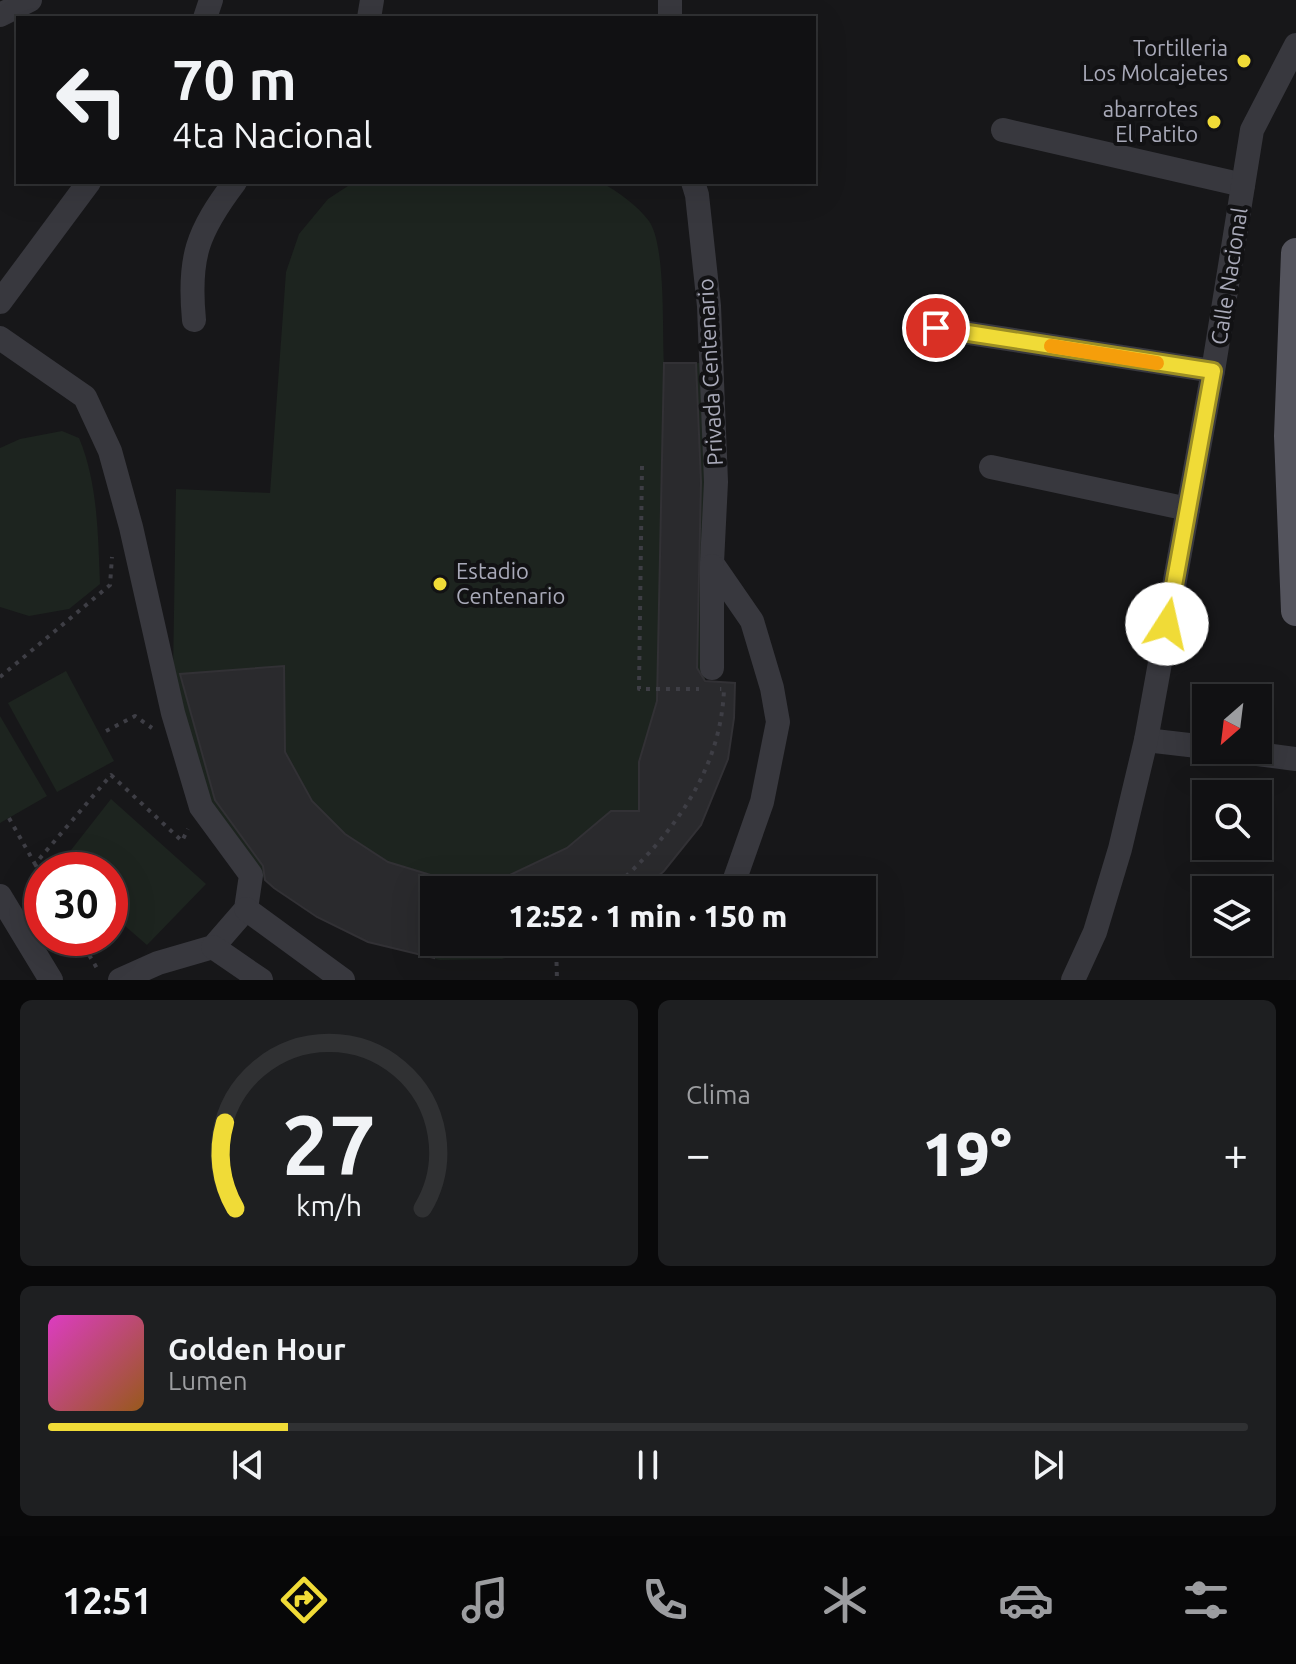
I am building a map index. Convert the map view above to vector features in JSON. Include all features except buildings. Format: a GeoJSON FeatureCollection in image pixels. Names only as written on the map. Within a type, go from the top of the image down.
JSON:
{"type":"FeatureCollection","features":[{"type":"Feature","properties":{"kind":"main road"},"geometry":{"type":"LineString","coordinates":[[1296,253],[1293,440],[1296,611]]}},
{"type":"Feature","properties":{"kind":"street"},"geometry":{"type":"LineString","coordinates":[[0,15],[30,0]]}},
{"type":"Feature","properties":{"kind":"street","name":"Calle Nacional"},"geometry":{"type":"LineString","coordinates":[[1073,980],[1095,932],[1120,849],[1146,740],[1213,371],[1252,130],[1296,45]]}},
{"type":"Feature","properties":{"kind":"street"},"geometry":{"type":"LineString","coordinates":[[1003,130],[1243,185]]}},
{"type":"Feature","properties":{"kind":"street"},"geometry":{"type":"LineString","coordinates":[[0,302],[88,184]]}},
{"type":"Feature","properties":{"kind":"street"},"geometry":{"type":"LineString","coordinates":[[194,320],[191,286],[195,249],[210,216],[234,184]]}},
{"type":"Feature","properties":{"kind":"street","name":"Privada Centenario"},"geometry":{"type":"LineString","coordinates":[[694,184],[709,306],[716,482],[712,668]]}},
{"type":"Feature","properties":{"kind":"street"},"geometry":{"type":"LineString","coordinates":[[936,328],[1213,371]]}},
{"type":"Feature","properties":{"kind":"street"},"geometry":{"type":"LineString","coordinates":[[0,338],[85,397],[110,451],[131,527],[173,713],[201,807],[251,875],[246,909],[213,947],[158,963],[120,980]]}},
{"type":"Feature","properties":{"kind":"street"},"geometry":{"type":"LineString","coordinates":[[991,467],[1188,509]]}},
{"type":"Feature","properties":{"kind":"street"},"geometry":{"type":"LineString","coordinates":[[712,563],[752,621],[763,652],[778,722],[762,802],[736,876]]}},
{"type":"Feature","properties":{"kind":"street"},"geometry":{"type":"LineString","coordinates":[[1146,740],[1192,745]]}},
{"type":"Feature","properties":{"kind":"street"},"geometry":{"type":"LineString","coordinates":[[1272,756],[1296,759]]}},
{"type":"Feature","properties":{"kind":"street"},"geometry":{"type":"LineString","coordinates":[[0,896],[51,980]]}},
{"type":"Feature","properties":{"kind":"street"},"geometry":{"type":"LineString","coordinates":[[246,909],[343,980]]}},
{"type":"Feature","properties":{"kind":"street"},"geometry":{"type":"LineString","coordinates":[[213,947],[261,980]]}},
{"type":"Feature","properties":{"kind":"path"},"geometry":{"type":"LineString","coordinates":[[627,876],[647,859],[681,814],[712,758],[723,718],[724,689],[639,689],[642,466]]}},
{"type":"Feature","properties":{"kind":"path"},"geometry":{"type":"LineString","coordinates":[[0,677],[110,585],[112,555]]}},
{"type":"Feature","properties":{"kind":"path"},"geometry":{"type":"LineString","coordinates":[[106,731],[135,716],[155,731]]}},
{"type":"Feature","properties":{"kind":"path"},"geometry":{"type":"LineString","coordinates":[[45,852],[111,775],[182,841],[189,828]]}},
{"type":"Feature","properties":{"kind":"path"},"geometry":{"type":"LineString","coordinates":[[9,818],[28,852]]}},
{"type":"Feature","properties":{"kind":"path"},"geometry":{"type":"LineString","coordinates":[[89,956],[103,980]]}},
{"type":"Feature","properties":{"kind":"path"},"geometry":{"type":"LineString","coordinates":[[556,956],[557,980]]}},
{"type":"Feature","properties":{"kind":"shaded area","name":"Estadio Centenario"},"geometry":{"type":"Polygon","coordinates":[[[351,184],[604,184],[649,221],[661,268],[664,363],[706,363],[705,681],[735,683],[729,743],[712,798],[684,846],[657,876],[420,876],[420,955],[368,942],[317,917],[274,888],[242,856],[207,800],[173,674],[176,489],[270,493],[286,272],[299,234],[328,199],[351,184]]]}},
{"type":"Feature","properties":{"kind":"shaded area"},"geometry":{"type":"Polygon","coordinates":[[[62,431],[79,438],[90,473],[96,510],[100,584],[69,609],[29,616],[0,607],[0,448],[20,439],[62,431]]]}},
{"type":"Feature","properties":{"kind":"shaded area"},"geometry":{"type":"Polygon","coordinates":[[[66,671],[114,761],[57,792],[8,703],[66,671]]]}},
{"type":"Feature","properties":{"kind":"shaded area"},"geometry":{"type":"Polygon","coordinates":[[[0,716],[47,796],[0,823],[0,716]]]}},
{"type":"Feature","properties":{"kind":"shaded area"},"geometry":{"type":"Polygon","coordinates":[[[111,799],[206,884],[147,945],[128,929],[128,852],[70,852],[111,799]]]}},
{"type":"Feature","properties":{"kind":"shaded area","name":"Estadio Centenario"},"geometry":{"type":"Polygon","coordinates":[[[424,956],[512,956],[502,959],[440,960],[424,956]]]}},
{"type":"Feature","properties":{"kind":"slow traffic"},"geometry":{"type":"LineString","coordinates":[[1051,346],[1157,363]]}},
{"type":"Feature","properties":{"kind":"place","name":"Tortilleria Los Molcajetes"},"geometry":{"type":"Point","coordinates":[1244,61]}},
{"type":"Feature","properties":{"kind":"place","name":"abarrotes El Patito"},"geometry":{"type":"Point","coordinates":[1214,122]}},
{"type":"Feature","properties":{"kind":"place","name":"Estadio Centenario"},"geometry":{"type":"Point","coordinates":[440,584]}},
{"type":"Feature","properties":{"kind":"route"},"geometry":{"type":"LineString","coordinates":[[936,328],[1213,371],[1167,624]]}}]}
